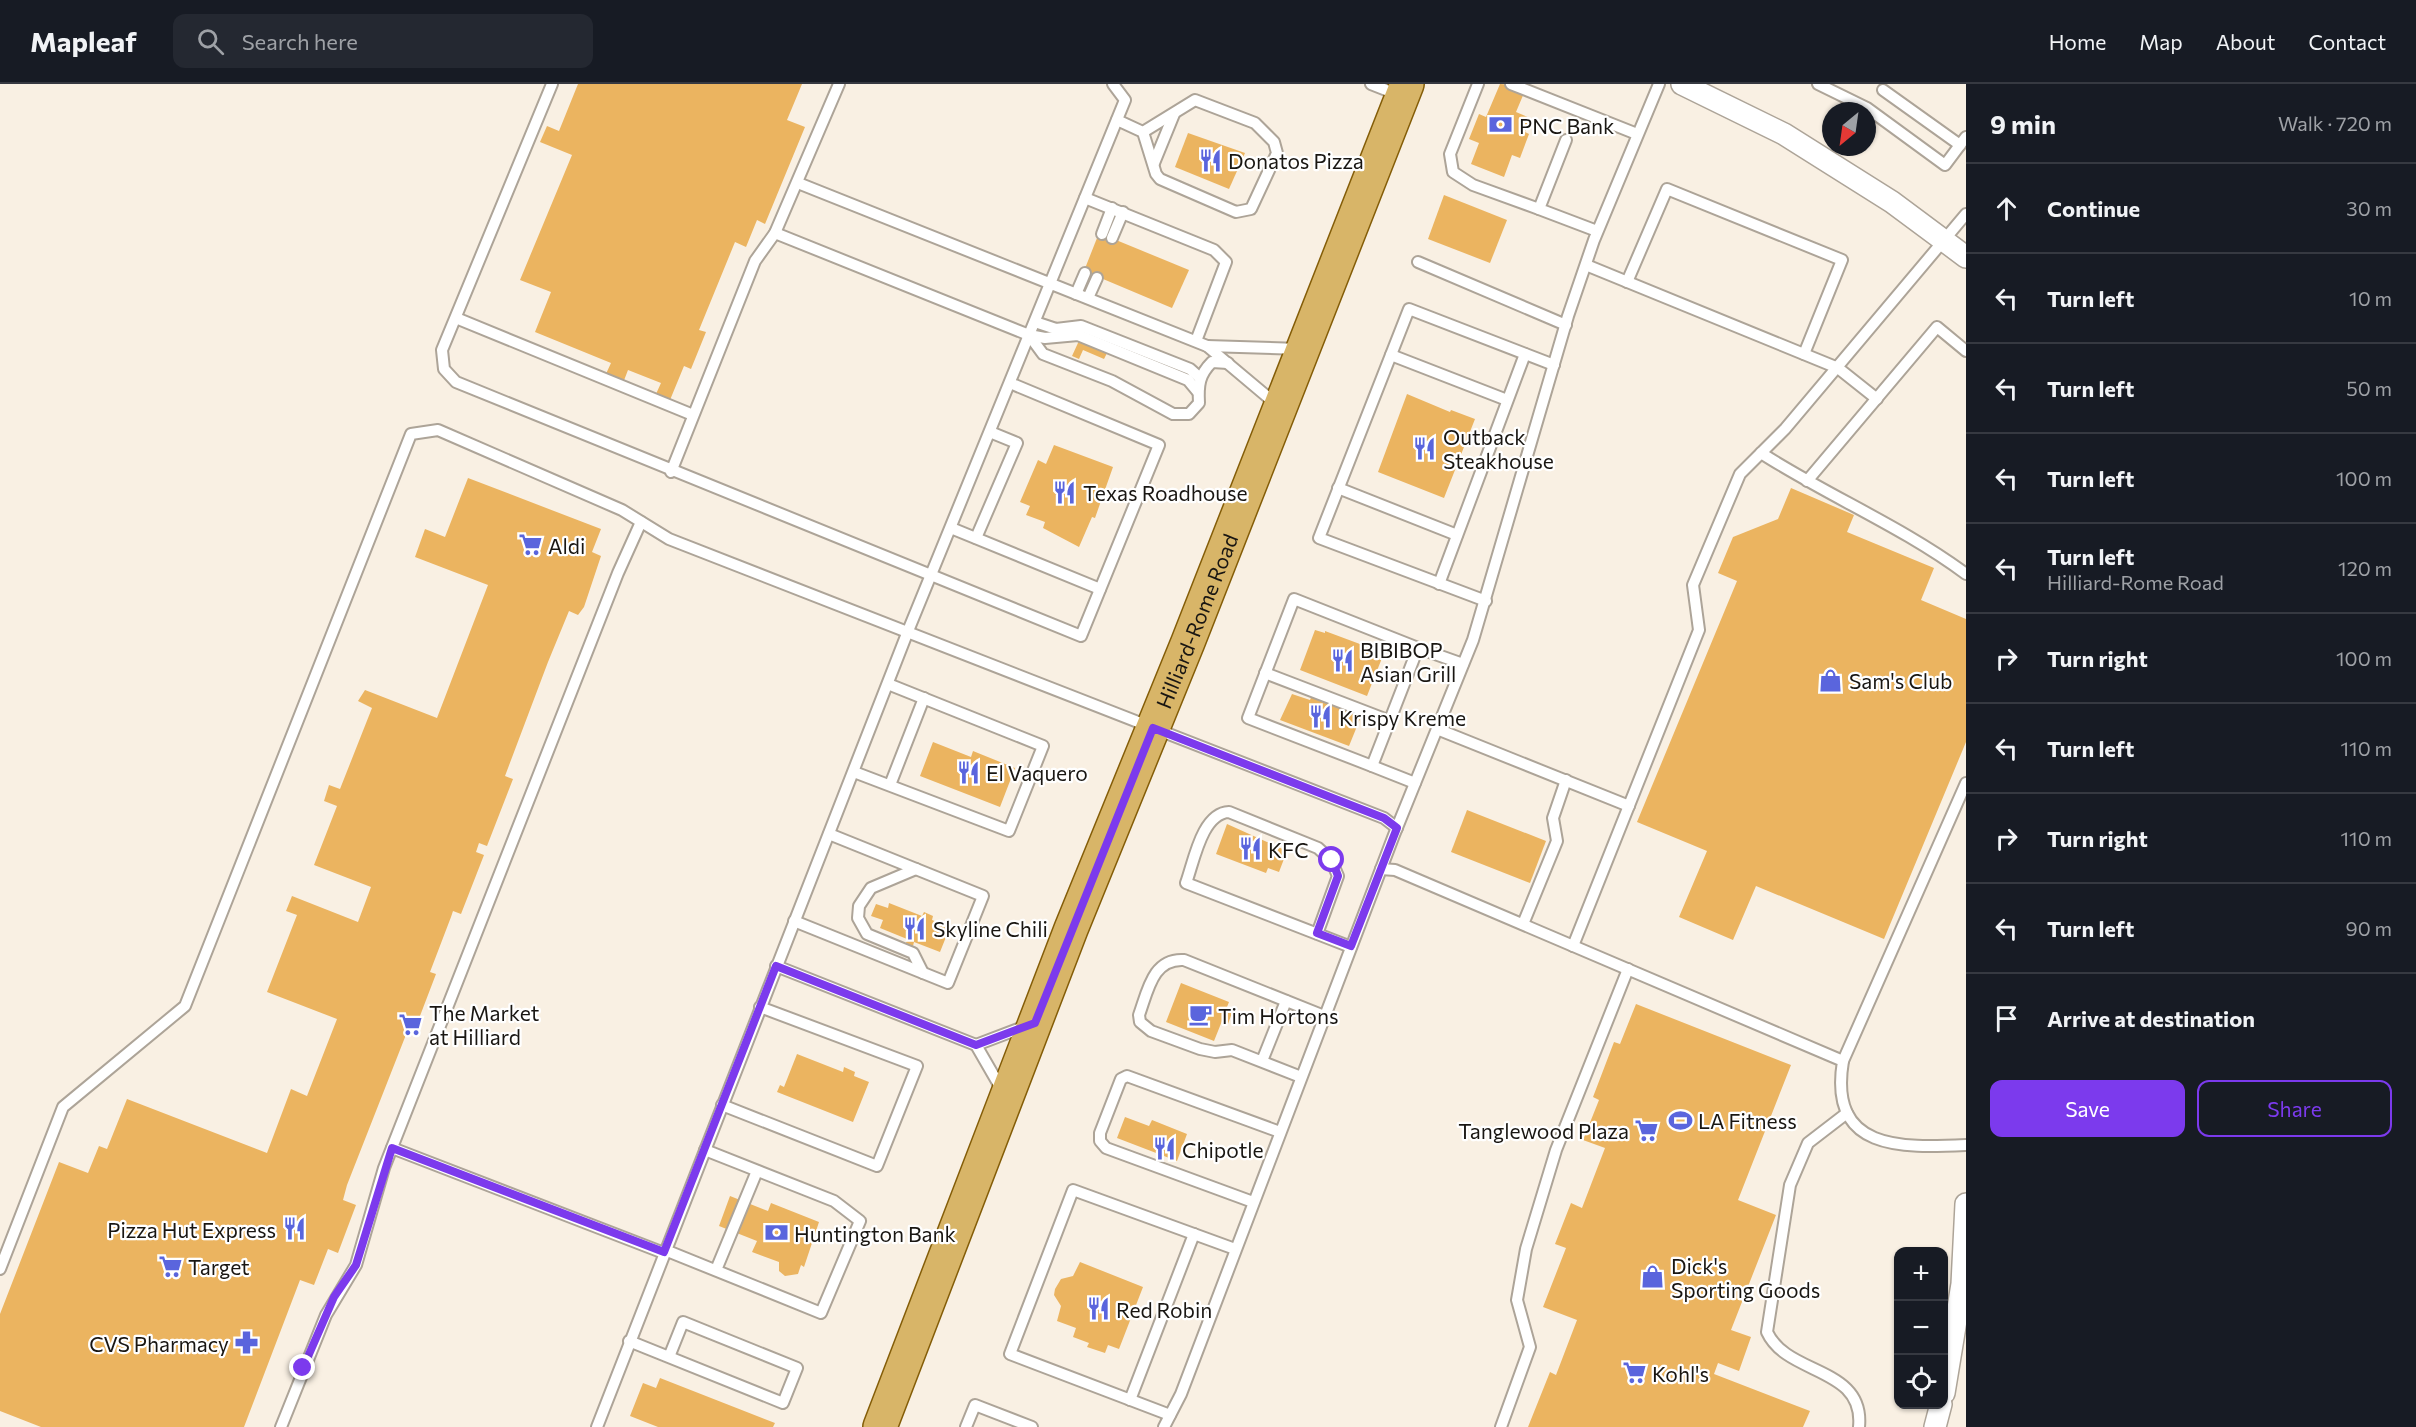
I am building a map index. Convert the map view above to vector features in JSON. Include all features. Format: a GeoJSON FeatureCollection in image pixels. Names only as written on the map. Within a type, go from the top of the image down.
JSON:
{"type":"FeatureCollection","features":[{"type":"Feature","properties":{"kind":"main road","name":"Hilliard-Rome Road"},"geometry":{"type":"LineString","coordinates":[[880,1427],[1035,1023],[1405,90]]}},
{"type":"Feature","properties":{"kind":"street"},"geometry":{"type":"LineString","coordinates":[[1682,84],[1784,134],[1892,202],[1966,257]]}},
{"type":"Feature","properties":{"kind":"street"},"geometry":{"type":"LineString","coordinates":[[1948,1369],[1962,1284],[1966,1204]]}},
{"type":"Feature","properties":{"kind":"street"},"geometry":{"type":"LineString","coordinates":[[1935,1427],[1940,1409]]}},
{"type":"Feature","properties":{"kind":"lane"},"geometry":{"type":"LineString","coordinates":[[552,84],[442,351],[444,369],[456,382],[671,472],[1081,636],[1159,445],[1010,383]]}},
{"type":"Feature","properties":{"kind":"lane"},"geometry":{"type":"LineString","coordinates":[[671,472],[755,261],[775,233],[839,84]]}},
{"type":"Feature","properties":{"kind":"lane"},"geometry":{"type":"LineString","coordinates":[[597,1427],[628,1341],[931,575],[1125,100],[1113,84]]}},
{"type":"Feature","properties":{"kind":"lane"},"geometry":{"type":"LineString","coordinates":[[1371,84],[1405,90]]}},
{"type":"Feature","properties":{"kind":"lane"},"geometry":{"type":"LineString","coordinates":[[1478,84],[1450,154],[1453,172],[1473,185],[1598,231]]}},
{"type":"Feature","properties":{"kind":"lane"},"geometry":{"type":"LineString","coordinates":[[1511,84],[1637,134]]}},
{"type":"Feature","properties":{"kind":"lane"},"geometry":{"type":"LineString","coordinates":[[1164,1427],[1181,1394],[1351,946],[1463,664],[1486,601],[1554,365],[1586,265],[1659,84]]}},
{"type":"Feature","properties":{"kind":"lane"},"geometry":{"type":"LineString","coordinates":[[1818,84],[1867,108],[1945,165],[1963,141],[1883,90]]}},
{"type":"Feature","properties":{"kind":"lane"},"geometry":{"type":"LineString","coordinates":[[1117,120],[1143,132],[1156,174],[1171,186],[1236,212],[1245,212],[1256,201],[1277,153],[1274,142],[1255,123],[1195,100],[1143,132]]}},
{"type":"Feature","properties":{"kind":"lane"},"geometry":{"type":"LineString","coordinates":[[1154,163],[1174,114]]}},
{"type":"Feature","properties":{"kind":"lane"},"geometry":{"type":"LineString","coordinates":[[1539,209],[1566,140]]}},
{"type":"Feature","properties":{"kind":"lane"},"geometry":{"type":"LineString","coordinates":[[798,183],[1207,346],[1280,407]]}},
{"type":"Feature","properties":{"kind":"lane"},"geometry":{"type":"LineString","coordinates":[[1627,282],[1667,189],[1820,251],[1842,260],[1804,354]]}},
{"type":"Feature","properties":{"kind":"lane"},"geometry":{"type":"LineString","coordinates":[[1085,198],[1214,250],[1226,262],[1196,341]]}},
{"type":"Feature","properties":{"kind":"lane"},"geometry":{"type":"LineString","coordinates":[[1102,234],[1112,208]]}},
{"type":"Feature","properties":{"kind":"lane"},"geometry":{"type":"LineString","coordinates":[[1113,238],[1123,212]]}},
{"type":"Feature","properties":{"kind":"lane"},"geometry":{"type":"LineString","coordinates":[[1573,946],[1699,630],[1693,585],[1740,474],[1838,368],[1946,242],[1966,214]]}},
{"type":"Feature","properties":{"kind":"lane"},"geometry":{"type":"LineString","coordinates":[[775,233],[1029,335],[1045,338],[1078,335],[1188,380],[1198,392]]}},
{"type":"Feature","properties":{"kind":"lane"},"geometry":{"type":"LineString","coordinates":[[1418,262],[1566,325]]}},
{"type":"Feature","properties":{"kind":"lane"},"geometry":{"type":"LineString","coordinates":[[1586,265],[1838,368],[1876,399]]}},
{"type":"Feature","properties":{"kind":"lane"},"geometry":{"type":"LineString","coordinates":[[1076,294],[1085,273]]}},
{"type":"Feature","properties":{"kind":"lane"},"geometry":{"type":"LineString","coordinates":[[1088,298],[1097,278]]}},
{"type":"Feature","properties":{"kind":"lane"},"geometry":{"type":"LineString","coordinates":[[1486,601],[1319,538],[1409,309],[1554,365]]}},
{"type":"Feature","properties":{"kind":"lane"},"geometry":{"type":"LineString","coordinates":[[456,318],[693,415]]}},
{"type":"Feature","properties":{"kind":"lane"},"geometry":{"type":"LineString","coordinates":[[1035,322],[1056,329],[1081,326],[1190,369],[1200,378]]}},
{"type":"Feature","properties":{"kind":"lane"},"geometry":{"type":"LineString","coordinates":[[1807,481],[1937,327],[1966,351]]}},
{"type":"Feature","properties":{"kind":"lane"},"geometry":{"type":"LineString","coordinates":[[1029,335],[1043,354],[1113,381],[1173,414],[1189,414],[1199,403],[1198,392],[1202,371],[1212,362],[1229,364]]}},
{"type":"Feature","properties":{"kind":"lane"},"geometry":{"type":"LineString","coordinates":[[1207,346],[1304,349]]}},
{"type":"Feature","properties":{"kind":"lane"},"geometry":{"type":"LineString","coordinates":[[1439,584],[1525,354]]}},
{"type":"Feature","properties":{"kind":"lane"},"geometry":{"type":"LineString","coordinates":[[1391,355],[1507,400]]}},
{"type":"Feature","properties":{"kind":"lane"},"geometry":{"type":"LineString","coordinates":[[0,1269],[63,1107],[185,1006],[411,434],[438,430],[622,510],[669,539],[1384,818],[1397,828]]}},
{"type":"Feature","properties":{"kind":"lane"},"geometry":{"type":"LineString","coordinates":[[976,538],[1017,442],[990,432]]}},
{"type":"Feature","properties":{"kind":"lane"},"geometry":{"type":"LineString","coordinates":[[1761,453],[1942,556],[1966,574]]}},
{"type":"Feature","properties":{"kind":"lane"},"geometry":{"type":"LineString","coordinates":[[1338,488],[1457,535]]}},
{"type":"Feature","properties":{"kind":"lane"},"geometry":{"type":"LineString","coordinates":[[281,1427],[326,1315],[356,1265],[392,1148],[618,573],[641,522]]}},
{"type":"Feature","properties":{"kind":"lane"},"geometry":{"type":"LineString","coordinates":[[951,528],[1100,589]]}},
{"type":"Feature","properties":{"kind":"lane"},"geometry":{"type":"LineString","coordinates":[[1415,783],[1248,718],[1294,599],[1463,664]]}},
{"type":"Feature","properties":{"kind":"lane"},"geometry":{"type":"LineString","coordinates":[[1372,766],[1418,648]]}},
{"type":"Feature","properties":{"kind":"lane"},"geometry":{"type":"LineString","coordinates":[[1265,673],[1390,721]]}},
{"type":"Feature","properties":{"kind":"lane"},"geometry":{"type":"LineString","coordinates":[[854,772],[1009,831],[1043,746],[888,684]]}},
{"type":"Feature","properties":{"kind":"lane"},"geometry":{"type":"LineString","coordinates":[[890,785],[924,698]]}},
{"type":"Feature","properties":{"kind":"lane"},"geometry":{"type":"LineString","coordinates":[[1437,729],[1629,806]]}},
{"type":"Feature","properties":{"kind":"lane"},"geometry":{"type":"LineString","coordinates":[[1523,924],[1557,841],[1553,818],[1566,780]]}},
{"type":"Feature","properties":{"kind":"lane"},"geometry":{"type":"LineString","coordinates":[[1966,783],[1843,1061],[1839,1083],[1847,1113],[1857,1127],[1871,1139],[1925,1147],[1966,1145]]}},
{"type":"Feature","properties":{"kind":"lane"},"geometry":{"type":"LineString","coordinates":[[1317,933],[1338,876],[1332,860],[1318,848],[1229,812],[1221,813],[1210,821],[1186,883],[1351,946]]}},
{"type":"Feature","properties":{"kind":"lane"},"geometry":{"type":"LineString","coordinates":[[794,921],[948,983],[983,896],[829,834]]}},
{"type":"Feature","properties":{"kind":"lane"},"geometry":{"type":"LineString","coordinates":[[916,869],[871,888],[859,906],[858,918],[867,934],[913,953],[922,973]]}},
{"type":"Feature","properties":{"kind":"lane"},"geometry":{"type":"LineString","coordinates":[[1381,869],[1395,870],[1843,1061]]}},
{"type":"Feature","properties":{"kind":"lane"},"geometry":{"type":"LineString","coordinates":[[1301,1077],[1232,1050],[1215,1052],[1200,1049],[1140,1022],[1139,1015],[1155,972],[1163,963],[1173,959],[1184,960],[1324,1016]]}},
{"type":"Feature","properties":{"kind":"lane"},"geometry":{"type":"LineString","coordinates":[[776,966],[976,1045],[1007,1097]]}},
{"type":"Feature","properties":{"kind":"lane"},"geometry":{"type":"LineString","coordinates":[[1501,1427],[1530,1347],[1517,1300],[1526,1249],[1556,1150],[1628,969]]}},
{"type":"Feature","properties":{"kind":"lane"},"geometry":{"type":"LineString","coordinates":[[1262,1061],[1286,1001]]}},
{"type":"Feature","properties":{"kind":"lane"},"geometry":{"type":"LineString","coordinates":[[722,1105],[877,1166],[917,1066],[760,1007]]}},
{"type":"Feature","properties":{"kind":"lane"},"geometry":{"type":"LineString","coordinates":[[976,1045],[1035,1023]]}},
{"type":"Feature","properties":{"kind":"lane"},"geometry":{"type":"LineString","coordinates":[[1253,1202],[1106,1148],[1100,1141],[1100,1133],[1121,1079],[1127,1076],[1280,1132]]}},
{"type":"Feature","properties":{"kind":"lane"},"geometry":{"type":"LineString","coordinates":[[1847,1113],[1808,1143],[1790,1185],[1767,1332],[1772,1343],[1787,1355],[1848,1390],[1860,1413],[1859,1427]]}},
{"type":"Feature","properties":{"kind":"lane"},"geometry":{"type":"LineString","coordinates":[[392,1148],[716,1270],[821,1313],[860,1221],[834,1201],[705,1150]]}},
{"type":"Feature","properties":{"kind":"lane"},"geometry":{"type":"LineString","coordinates":[[716,1270],[757,1171]]}},
{"type":"Feature","properties":{"kind":"lane"},"geometry":{"type":"LineString","coordinates":[[1170,1415],[1010,1354],[1073,1190],[1235,1250]]}},
{"type":"Feature","properties":{"kind":"lane"},"geometry":{"type":"LineString","coordinates":[[1130,1400],[1194,1234]]}},
{"type":"Feature","properties":{"kind":"lane"},"geometry":{"type":"LineString","coordinates":[[628,1341],[783,1403],[796,1368],[683,1322],[669,1357]]}},
{"type":"Feature","properties":{"kind":"lane"},"geometry":{"type":"LineString","coordinates":[[966,1427],[975,1405],[1032,1427]]}},
{"type":"Feature","properties":{"kind":"building"},"geometry":{"type":"Polygon","coordinates":[[[578,84],[802,84],[787,120],[805,127],[765,224],[757,220],[746,247],[735,242],[699,330],[706,332],[691,369],[684,366],[670,400],[656,394],[661,383],[628,370],[623,383],[605,376],[611,363],[535,332],[551,292],[520,280],[572,155],[540,142],[547,126],[559,131],[578,84]]]}},
{"type":"Feature","properties":{"kind":"building","name":"PNC Bank"},"geometry":{"type":"Polygon","coordinates":[[[1500,84],[1527,86],[1516,112],[1530,118],[1525,132],[1529,134],[1520,158],[1512,155],[1504,177],[1471,164],[1479,143],[1469,139],[1479,114],[1486,117],[1500,84]]]}},
{"type":"Feature","properties":{"kind":"building","name":"Donatos Pizza"},"geometry":{"type":"Polygon","coordinates":[[[1188,133],[1245,153],[1229,189],[1175,167],[1188,133]]]}},
{"type":"Feature","properties":{"kind":"building"},"geometry":{"type":"Polygon","coordinates":[[[1444,195],[1507,220],[1490,263],[1428,239],[1444,195]]]}},
{"type":"Feature","properties":{"kind":"building"},"geometry":{"type":"Polygon","coordinates":[[[1099,233],[1189,270],[1172,308],[1084,271],[1099,233]]]}},
{"type":"Feature","properties":{"kind":"building"},"geometry":{"type":"Polygon","coordinates":[[[1083,332],[1085,344],[1107,353],[1104,359],[1083,350],[1079,359],[1072,356],[1083,332]]]}},
{"type":"Feature","properties":{"kind":"building","name":"Outback Steakhouse"},"geometry":{"type":"Polygon","coordinates":[[[1407,394],[1450,412],[1451,410],[1475,419],[1444,498],[1378,472],[1407,394]]]}},
{"type":"Feature","properties":{"kind":"building","name":"Texas Roadhouse"},"geometry":{"type":"Polygon","coordinates":[[[1054,445],[1113,467],[1095,518],[1092,517],[1079,547],[1043,528],[1045,522],[1026,515],[1030,506],[1020,502],[1038,460],[1046,464],[1054,445]]]}},
{"type":"Feature","properties":{"kind":"building"},"geometry":{"type":"Polygon","coordinates":[[[468,478],[601,529],[592,552],[601,556],[584,607],[578,615],[569,611],[548,662],[505,776],[513,779],[487,846],[479,843],[476,852],[484,855],[461,914],[453,911],[430,972],[436,974],[415,1029],[409,1027],[347,1185],[343,1200],[356,1205],[338,1253],[328,1249],[314,1285],[300,1280],[244,1427],[41,1427],[0,1411],[0,1314],[59,1162],[88,1173],[99,1146],[107,1149],[127,1099],[267,1153],[291,1089],[307,1096],[337,1019],[267,992],[297,915],[286,911],[292,896],[358,922],[371,887],[314,865],[337,806],[324,801],[329,785],[340,789],[372,708],[358,701],[365,690],[437,718],[488,585],[415,557],[425,529],[445,537],[468,478]]]}},
{"type":"Feature","properties":{"kind":"building","name":"Sam's Club"},"geometry":{"type":"Polygon","coordinates":[[[1791,488],[1854,515],[1847,532],[1934,568],[1921,600],[1966,619],[1966,742],[1884,939],[1756,886],[1733,940],[1679,917],[1707,851],[1637,822],[1737,581],[1718,573],[1733,537],[1778,519],[1791,488]]]}},
{"type":"Feature","properties":{"kind":"building","name":"BIBIBOP Asian Grill"},"geometry":{"type":"Polygon","coordinates":[[[1315,630],[1325,633],[1325,631],[1384,653],[1367,696],[1300,670],[1315,630]]]}},
{"type":"Feature","properties":{"kind":"building","name":"Krispy Kreme"},"geometry":{"type":"Polygon","coordinates":[[[1313,693],[1362,714],[1349,746],[1280,720],[1292,694],[1310,700],[1313,693]]]}},
{"type":"Feature","properties":{"kind":"building","name":"El Vaquero"},"geometry":{"type":"Polygon","coordinates":[[[933,742],[971,757],[973,751],[1015,768],[1000,807],[920,776],[933,742]]]}},
{"type":"Feature","properties":{"kind":"building"},"geometry":{"type":"Polygon","coordinates":[[[1467,810],[1546,841],[1530,883],[1451,852],[1467,810]]]}},
{"type":"Feature","properties":{"kind":"building","name":"KFC"},"geometry":{"type":"Polygon","coordinates":[[[1227,824],[1287,851],[1279,872],[1268,868],[1266,873],[1216,854],[1227,824]]]}},
{"type":"Feature","properties":{"kind":"building","name":"Skyline Chili"},"geometry":{"type":"Polygon","coordinates":[[[889,903],[922,916],[924,912],[933,916],[932,920],[950,927],[940,952],[914,942],[913,946],[906,943],[907,939],[880,928],[883,920],[871,916],[876,904],[888,908],[889,903]]]}},
{"type":"Feature","properties":{"kind":"building","name":"Tim Hortons"},"geometry":{"type":"Polygon","coordinates":[[[1181,983],[1229,1002],[1227,1007],[1233,1010],[1228,1024],[1222,1021],[1214,1041],[1166,1022],[1181,983]]]}},
{"type":"Feature","properties":{"kind":"building"},"geometry":{"type":"Polygon","coordinates":[[[1636,1004],[1791,1065],[1738,1200],[1776,1215],[1731,1330],[1751,1337],[1739,1371],[1718,1363],[1714,1374],[1810,1411],[1803,1427],[1528,1427],[1550,1372],[1556,1375],[1577,1320],[1543,1307],[1566,1248],[1555,1244],[1571,1203],[1582,1208],[1605,1148],[1583,1140],[1599,1100],[1593,1097],[1614,1042],[1620,1044],[1636,1004]]]}},
{"type":"Feature","properties":{"kind":"building"},"geometry":{"type":"Polygon","coordinates":[[[797,1054],[843,1072],[844,1067],[855,1072],[854,1076],[869,1082],[853,1122],[777,1092],[780,1085],[784,1087],[797,1054]]]}},
{"type":"Feature","properties":{"kind":"building","name":"Chipotle"},"geometry":{"type":"Polygon","coordinates":[[[1125,1117],[1149,1126],[1152,1120],[1187,1134],[1177,1161],[1117,1138],[1125,1117]]]}},
{"type":"Feature","properties":{"kind":"building","name":"Huntington Bank"},"geometry":{"type":"Polygon","coordinates":[[[730,1196],[768,1211],[771,1203],[819,1222],[804,1267],[801,1265],[798,1274],[785,1276],[779,1271],[779,1262],[752,1252],[757,1241],[719,1226],[730,1196]]]}},
{"type":"Feature","properties":{"kind":"building","name":"Red Robin"},"geometry":{"type":"Polygon","coordinates":[[[1080,1262],[1143,1287],[1119,1349],[1108,1345],[1105,1353],[1087,1347],[1089,1343],[1073,1337],[1076,1328],[1057,1321],[1061,1306],[1054,1295],[1055,1289],[1061,1279],[1073,1276],[1080,1262]]]}},
{"type":"Feature","properties":{"kind":"building"},"geometry":{"type":"Polygon","coordinates":[[[660,1378],[775,1423],[773,1427],[658,1427],[630,1416],[643,1383],[656,1388],[660,1378]]]}},
{"type":"Feature","properties":{"kind":"place","name":"PNC Bank"},"geometry":{"type":"Point","coordinates":[1501,125]}},
{"type":"Feature","properties":{"kind":"place","name":"Donatos Pizza"},"geometry":{"type":"Point","coordinates":[1210,160]}},
{"type":"Feature","properties":{"kind":"place","name":"Outback Steakhouse"},"geometry":{"type":"Point","coordinates":[1425,448]}},
{"type":"Feature","properties":{"kind":"place","name":"Texas Roadhouse"},"geometry":{"type":"Point","coordinates":[1065,492]}},
{"type":"Feature","properties":{"kind":"place","name":"Aldi"},"geometry":{"type":"Point","coordinates":[530,545]}},
{"type":"Feature","properties":{"kind":"place","name":"BIBIBOP Asian Grill"},"geometry":{"type":"Point","coordinates":[1342,661]}},
{"type":"Feature","properties":{"kind":"place","name":"Sam's Club"},"geometry":{"type":"Point","coordinates":[1831,680]}},
{"type":"Feature","properties":{"kind":"place","name":"Krispy Kreme"},"geometry":{"type":"Point","coordinates":[1321,717]}},
{"type":"Feature","properties":{"kind":"place","name":"El Vaquero"},"geometry":{"type":"Point","coordinates":[968,772]}},
{"type":"Feature","properties":{"kind":"place","name":"KFC"},"geometry":{"type":"Point","coordinates":[1250,849]}},
{"type":"Feature","properties":{"kind":"place","name":"Skyline Chili"},"geometry":{"type":"Point","coordinates":[915,928]}},
{"type":"Feature","properties":{"kind":"place","name":"Tim Hortons"},"geometry":{"type":"Point","coordinates":[1200,1015]}},
{"type":"Feature","properties":{"kind":"place","name":"The Market at Hilliard"},"geometry":{"type":"Point","coordinates":[411,1024]}},
{"type":"Feature","properties":{"kind":"place","name":"LA Fitness"},"geometry":{"type":"Point","coordinates":[1680,1120]}},
{"type":"Feature","properties":{"kind":"place","name":"Tanglewood Plaza"},"geometry":{"type":"Point","coordinates":[1647,1130]}},
{"type":"Feature","properties":{"kind":"place","name":"Chipotle"},"geometry":{"type":"Point","coordinates":[1164,1149]}},
{"type":"Feature","properties":{"kind":"place","name":"Pizza Hut Express"},"geometry":{"type":"Point","coordinates":[294,1229]}},
{"type":"Feature","properties":{"kind":"place","name":"Huntington Bank"},"geometry":{"type":"Point","coordinates":[776,1233]}},
{"type":"Feature","properties":{"kind":"place","name":"Target"},"geometry":{"type":"Point","coordinates":[170,1266]}},
{"type":"Feature","properties":{"kind":"place","name":"Dick's Sporting Goods"},"geometry":{"type":"Point","coordinates":[1653,1277]}},
{"type":"Feature","properties":{"kind":"place","name":"Red Robin"},"geometry":{"type":"Point","coordinates":[1098,1309]}},
{"type":"Feature","properties":{"kind":"place","name":"CVS Pharmacy"},"geometry":{"type":"Point","coordinates":[247,1343]}},
{"type":"Feature","properties":{"kind":"place","name":"Kohl's"},"geometry":{"type":"Point","coordinates":[1634,1373]}},
{"type":"Feature","properties":{"kind":"route"},"geometry":{"type":"LineString","coordinates":[[303,1368],[334,1297],[356,1265],[392,1148],[664,1252],[776,966],[976,1045],[1035,1023],[1153,728],[1384,818],[1397,828],[1351,946],[1317,933],[1338,876],[1332,860]]}}]}
